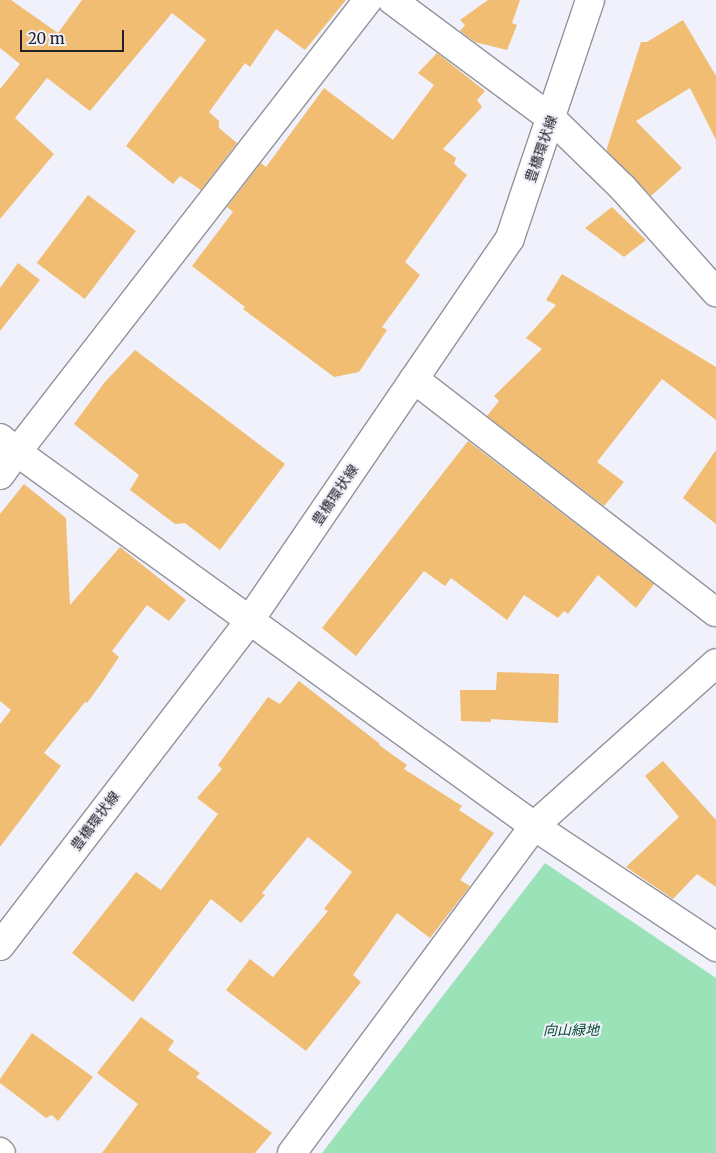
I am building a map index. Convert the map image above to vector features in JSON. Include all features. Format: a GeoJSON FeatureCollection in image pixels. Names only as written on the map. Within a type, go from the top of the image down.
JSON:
{"type":"FeatureCollection","features":[{"type":"Feature","properties":{"kind":"street"},"geometry":{"type":"LineString","coordinates":[[0,475],[9,445],[368,0]]}},
{"type":"Feature","properties":{"kind":"street"},"geometry":{"type":"LineString","coordinates":[[392,0],[551,118],[623,188],[716,292]]}},
{"type":"Feature","properties":{"kind":"street","name":"豊橋環状線"},"geometry":{"type":"LineString","coordinates":[[0,946],[248,621],[510,238],[590,0]]}},
{"type":"Feature","properties":{"kind":"street"},"geometry":{"type":"LineString","coordinates":[[414,378],[716,612]]}},
{"type":"Feature","properties":{"kind":"street"},"geometry":{"type":"LineString","coordinates":[[9,445],[248,621],[534,826],[716,948]]}},
{"type":"Feature","properties":{"kind":"street"},"geometry":{"type":"LineString","coordinates":[[292,1153],[534,826],[716,663]]}},
{"type":"Feature","properties":{"kind":"green space","name":"向山緑地"},"geometry":{"type":"Polygon","coordinates":[[[545,863],[716,978],[716,1153],[322,1153],[545,863]]]}},
{"type":"Feature","properties":{"kind":"building"},"geometry":{"type":"Polygon","coordinates":[[[0,0],[11,0],[58,33],[82,0],[346,0],[305,50],[276,29],[250,67],[245,63],[209,112],[219,121],[219,128],[237,143],[201,190],[180,176],[173,184],[126,146],[206,40],[172,13],[90,111],[47,78],[15,118],[54,154],[0,219],[0,89],[20,64],[0,48],[0,0]]]}},
{"type":"Feature","properties":{"kind":"building"},"geometry":{"type":"Polygon","coordinates":[[[488,0],[520,0],[512,23],[517,25],[507,50],[475,42],[460,31],[465,25],[460,20],[488,0]]]}},
{"type":"Feature","properties":{"kind":"building"},"geometry":{"type":"Polygon","coordinates":[[[683,20],[716,76],[716,140],[690,88],[636,121],[682,168],[651,196],[607,151],[607,148],[641,42],[647,42],[683,20]]]}},
{"type":"Feature","properties":{"kind":"building"},"geometry":{"type":"Polygon","coordinates":[[[437,53],[485,91],[477,100],[482,107],[443,149],[456,158],[454,164],[467,175],[405,262],[420,275],[382,327],[387,330],[359,372],[334,377],[243,309],[245,307],[192,266],[233,212],[227,207],[261,163],[266,167],[324,88],[393,140],[434,85],[418,73],[437,53]]]}},
{"type":"Feature","properties":{"kind":"building"},"geometry":{"type":"Polygon","coordinates":[[[88,195],[136,231],[85,299],[37,263],[88,195]]]}},
{"type":"Feature","properties":{"kind":"building"},"geometry":{"type":"Polygon","coordinates":[[[612,207],[646,240],[624,257],[585,228],[612,207]]]}},
{"type":"Feature","properties":{"kind":"building"},"geometry":{"type":"Polygon","coordinates":[[[18,263],[40,280],[0,331],[0,288],[18,263]]]}},
{"type":"Feature","properties":{"kind":"building"},"geometry":{"type":"Polygon","coordinates":[[[562,274],[716,367],[716,420],[662,379],[597,462],[624,482],[604,506],[487,416],[499,401],[494,396],[542,349],[526,338],[556,305],[546,300],[562,274]]]}},
{"type":"Feature","properties":{"kind":"building"},"geometry":{"type":"Polygon","coordinates":[[[135,350],[285,464],[220,550],[185,523],[175,524],[130,490],[139,475],[74,424],[104,383],[135,350]]]}},
{"type":"Feature","properties":{"kind":"building"},"geometry":{"type":"Polygon","coordinates":[[[468,441],[654,584],[636,608],[598,575],[568,614],[564,611],[558,618],[524,595],[507,620],[451,578],[445,586],[424,571],[356,656],[322,628],[468,441]]]}},
{"type":"Feature","properties":{"kind":"building"},"geometry":{"type":"Polygon","coordinates":[[[716,450],[716,524],[683,498],[716,450]]]}},
{"type":"Feature","properties":{"kind":"building"},"geometry":{"type":"Polygon","coordinates":[[[24,484],[66,518],[70,605],[120,547],[186,600],[169,621],[147,605],[112,651],[119,657],[103,681],[87,703],[85,702],[44,753],[61,766],[0,847],[0,724],[11,710],[0,701],[0,514],[24,484]]]}},
{"type":"Feature","properties":{"kind":"building"},"geometry":{"type":"Polygon","coordinates":[[[497,672],[559,674],[558,723],[491,719],[491,722],[461,721],[460,690],[496,690],[497,672]]]}},
{"type":"Feature","properties":{"kind":"building"},"geometry":{"type":"Polygon","coordinates":[[[299,681],[407,765],[404,769],[462,806],[459,810],[494,833],[460,880],[470,886],[430,938],[397,913],[353,975],[361,982],[306,1051],[226,990],[250,959],[273,977],[328,911],[324,909],[352,872],[308,837],[262,893],[265,895],[241,923],[211,899],[133,1002],[72,953],[136,872],[161,890],[218,814],[197,798],[222,769],[218,765],[268,697],[280,704],[299,681]]]}},
{"type":"Feature","properties":{"kind":"building"},"geometry":{"type":"Polygon","coordinates":[[[663,761],[716,820],[716,887],[697,874],[673,899],[626,867],[679,817],[645,776],[663,761]]]}},
{"type":"Feature","properties":{"kind":"building"},"geometry":{"type":"Polygon","coordinates":[[[141,1017],[174,1041],[168,1050],[200,1073],[196,1077],[272,1133],[255,1153],[102,1153],[138,1104],[97,1073],[141,1017]]]}},
{"type":"Feature","properties":{"kind":"building"},"geometry":{"type":"Polygon","coordinates":[[[32,1033],[93,1077],[58,1121],[52,1115],[46,1118],[0,1083],[0,1079],[32,1033]]]}}]}
